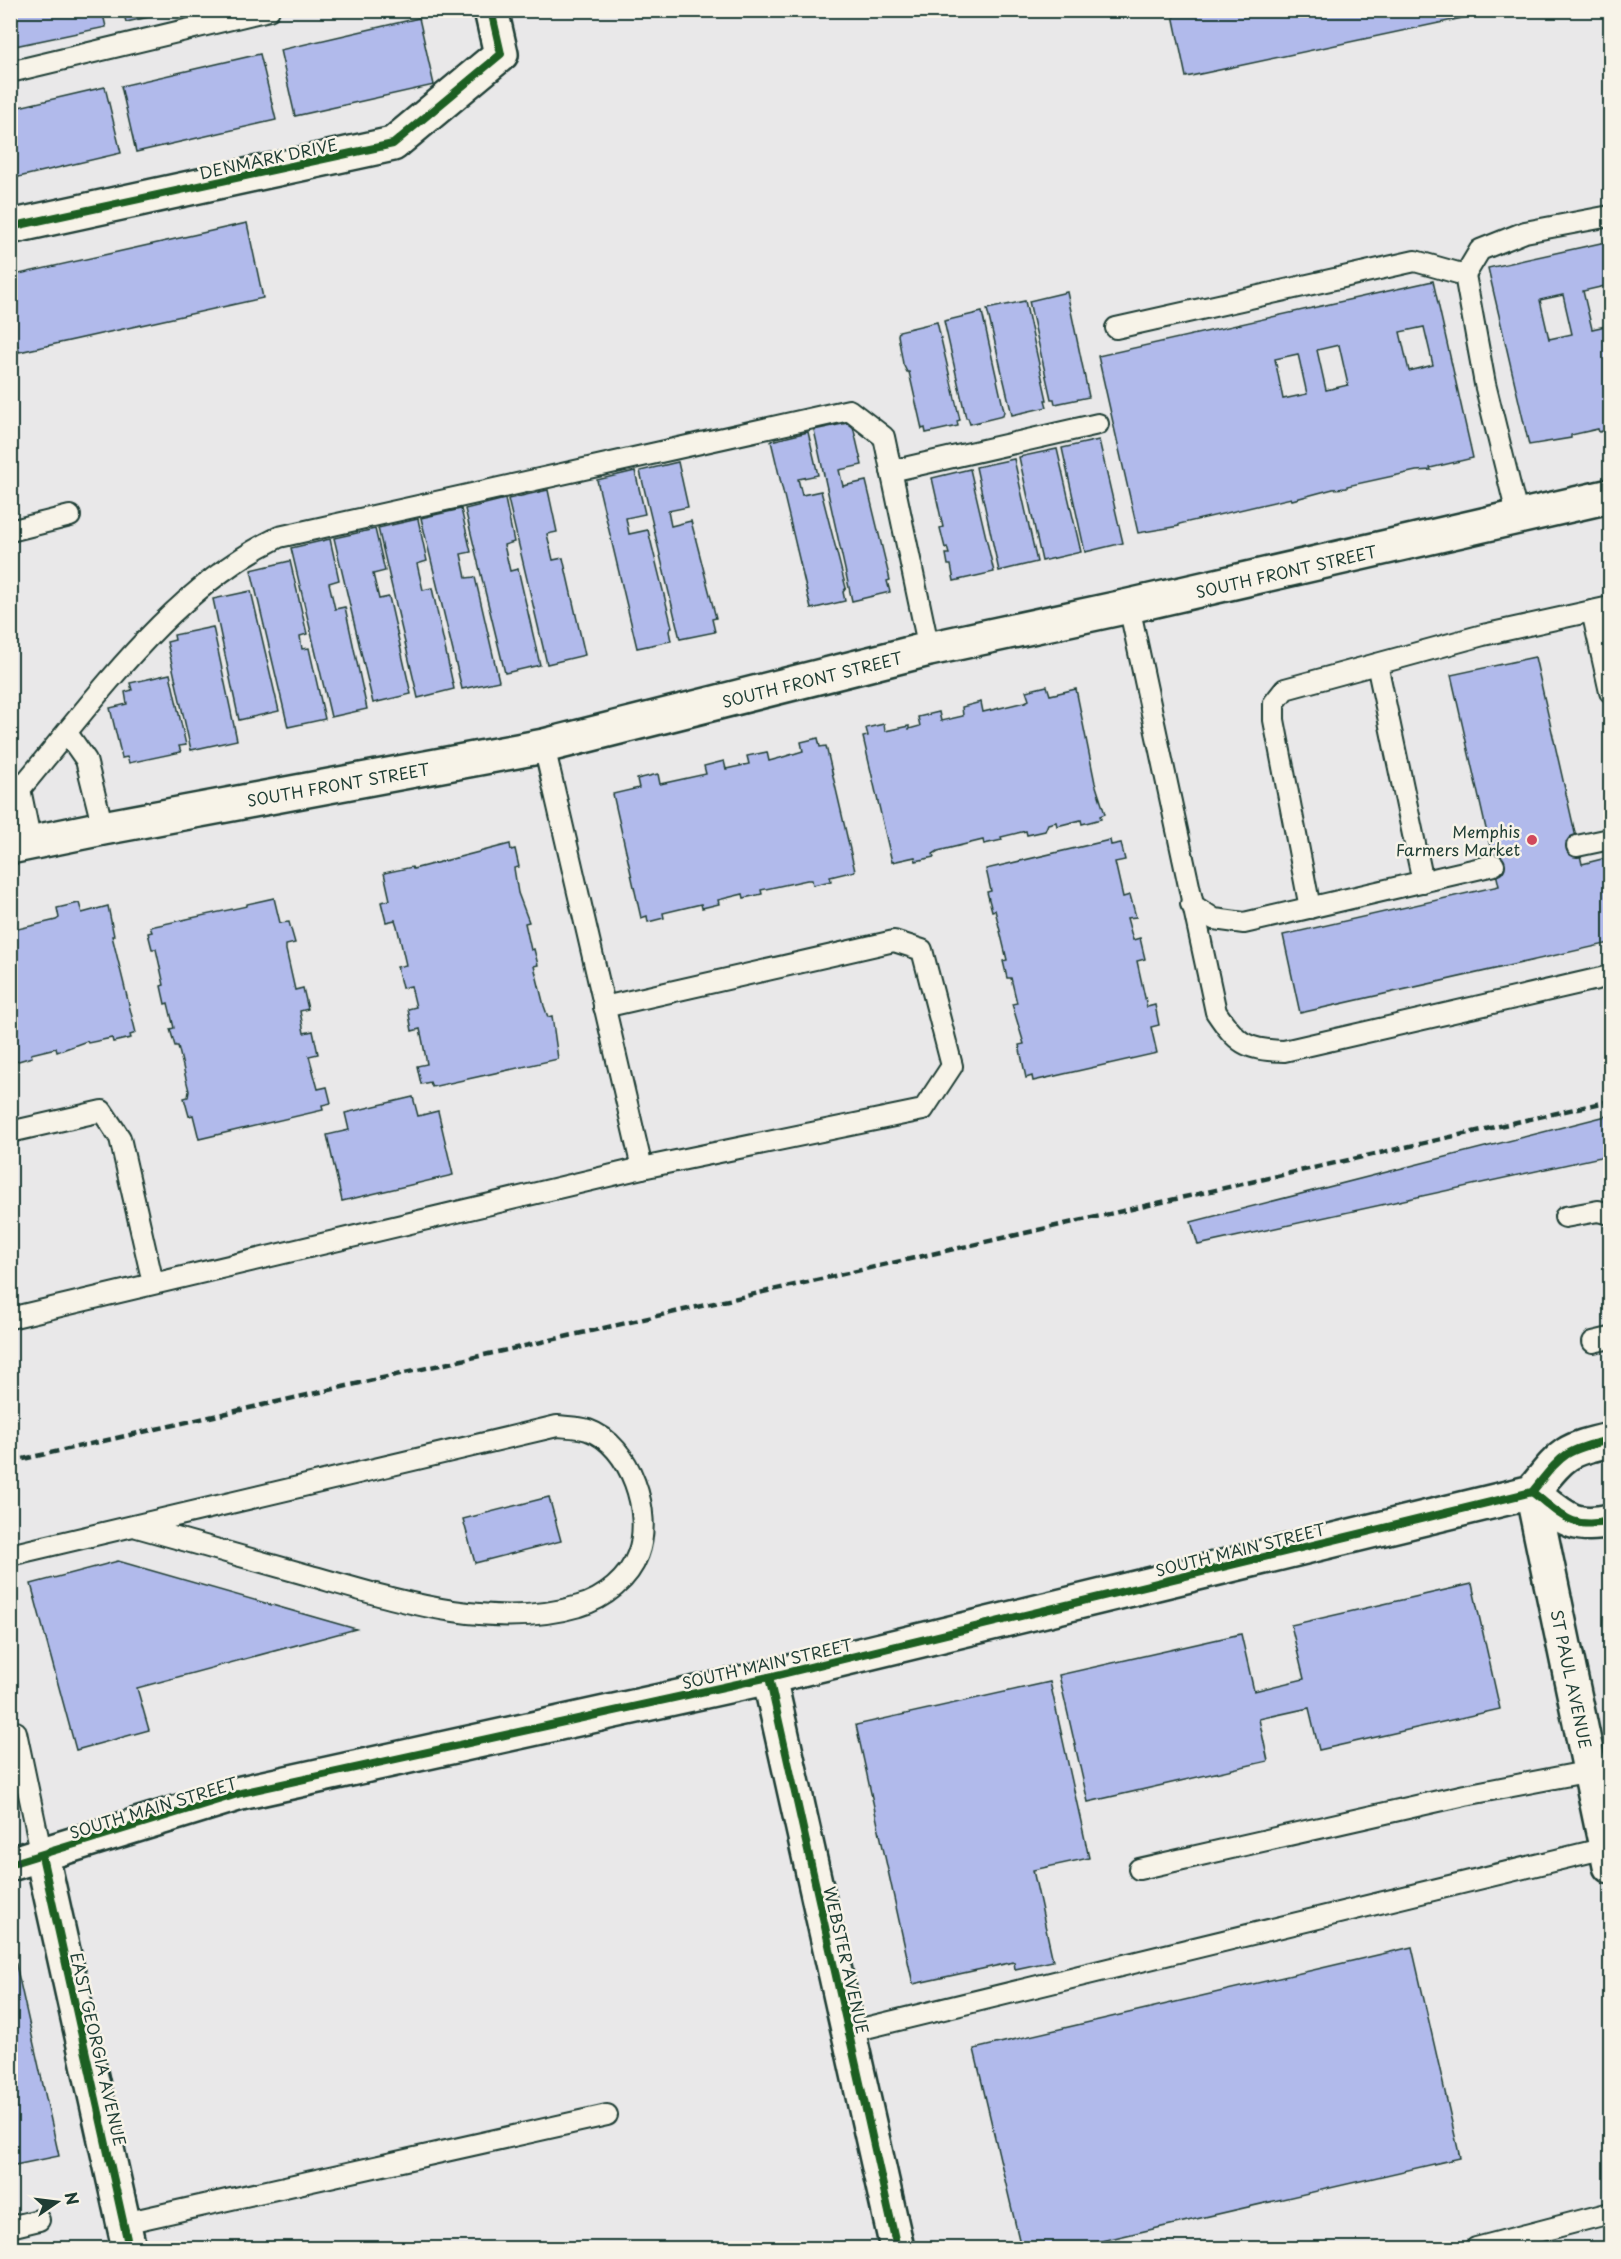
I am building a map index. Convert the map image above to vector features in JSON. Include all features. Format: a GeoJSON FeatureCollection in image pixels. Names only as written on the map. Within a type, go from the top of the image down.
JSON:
{"type":"FeatureCollection","features":[{"type":"Feature","properties":{"kind":"main road","name":"DENMARK DRIVE"},"geometry":{"type":"LineString","coordinates":[[10,227],[393,144],[501,54],[491,10]]}},
{"type":"Feature","properties":{"kind":"main road","name":"SOUTH FRONT STREET"},"geometry":{"type":"LineString","coordinates":[[21,845],[544,746],[929,649],[1129,606],[1611,496]]}},
{"type":"Feature","properties":{"kind":"main road"},"geometry":{"type":"LineString","coordinates":[[1611,1440],[1576,1448],[1558,1460],[1532,1492],[1572,1523],[1595,1524],[1611,1521]]}},
{"type":"Feature","properties":{"kind":"main road","name":"SOUTH MAIN STREET"},"geometry":{"type":"LineString","coordinates":[[10,1864],[241,1793],[769,1677],[1532,1492]]}},
{"type":"Feature","properties":{"kind":"main road","name":"ST PAUL AVENUE"},"geometry":{"type":"LineString","coordinates":[[1532,1492],[1609,1854]]}},
{"type":"Feature","properties":{"kind":"main road","name":"WEBSTER AVENUE"},"geometry":{"type":"LineString","coordinates":[[769,1677],[897,2248]]}},
{"type":"Feature","properties":{"kind":"main road","name":"EAST GEORGIA AVENUE"},"geometry":{"type":"LineString","coordinates":[[42,1856],[127,2236]]}},
{"type":"Feature","properties":{"kind":"lane"},"geometry":{"type":"LineString","coordinates":[[10,72],[269,10]]}},
{"type":"Feature","properties":{"kind":"lane"},"geometry":{"type":"LineString","coordinates":[[1518,518],[1485,384],[1465,275],[1480,250],[1525,232],[1611,216]]}},
{"type":"Feature","properties":{"kind":"lane"},"geometry":{"type":"LineString","coordinates":[[1116,328],[1415,261],[1465,275]]}},
{"type":"Feature","properties":{"kind":"lane"},"geometry":{"type":"LineString","coordinates":[[21,845],[20,789],[145,641],[202,588],[256,549],[279,537],[849,410],[884,437],[929,649]]}},
{"type":"Feature","properties":{"kind":"lane"},"geometry":{"type":"LineString","coordinates":[[891,471],[1098,424]]}},
{"type":"Feature","properties":{"kind":"lane"},"geometry":{"type":"LineString","coordinates":[[10,531],[70,516]]}},
{"type":"Feature","properties":{"kind":"lane"},"geometry":{"type":"LineString","coordinates":[[1129,606],[1216,1012],[1234,1038],[1260,1050],[1284,1051],[1611,976]]}},
{"type":"Feature","properties":{"kind":"lane"},"geometry":{"type":"LineString","coordinates":[[1310,908],[1274,720],[1274,703],[1285,689],[1483,634],[1601,609],[1611,692]]}},
{"type":"Feature","properties":{"kind":"lane"},"geometry":{"type":"LineString","coordinates":[[1377,664],[1423,882]]}},
{"type":"Feature","properties":{"kind":"lane"},"geometry":{"type":"LineString","coordinates":[[67,733],[86,760],[103,828]]}},
{"type":"Feature","properties":{"kind":"lane"},"geometry":{"type":"LineString","coordinates":[[544,746],[642,1168]]}},
{"type":"Feature","properties":{"kind":"lane"},"geometry":{"type":"LineString","coordinates":[[1577,846],[1611,838]]}},
{"type":"Feature","properties":{"kind":"lane"},"geometry":{"type":"LineString","coordinates":[[1191,903],[1214,919],[1244,923],[1494,865]]}},
{"type":"Feature","properties":{"kind":"lane"},"geometry":{"type":"LineString","coordinates":[[10,1318],[642,1168],[923,1110],[952,1066],[922,950],[894,941],[604,1008]]}},
{"type":"Feature","properties":{"kind":"lane"},"geometry":{"type":"LineString","coordinates":[[10,1132],[102,1111],[120,1138],[153,1283]]}},
{"type":"Feature","properties":{"kind":"lane"},"geometry":{"type":"LineString","coordinates":[[1565,1217],[1598,1212],[1611,1214]]}},
{"type":"Feature","properties":{"kind":"lane"},"geometry":{"type":"LineString","coordinates":[[10,1555],[137,1527],[557,1426],[589,1430],[614,1447],[632,1473],[643,1512],[638,1554],[617,1587],[580,1606],[537,1614],[479,1614],[422,1607],[137,1527]]}},
{"type":"Feature","properties":{"kind":"lane"},"geometry":{"type":"LineString","coordinates":[[10,1732],[16,1732],[42,1856]]}},
{"type":"Feature","properties":{"kind":"lane"},"geometry":{"type":"LineString","coordinates":[[1139,1869],[1465,1795],[1591,1771]]}},
{"type":"Feature","properties":{"kind":"lane"},"geometry":{"type":"LineString","coordinates":[[849,2032],[1609,1854]]}},
{"type":"Feature","properties":{"kind":"lane"},"geometry":{"type":"LineString","coordinates":[[127,2236],[607,2115]]}},
{"type":"Feature","properties":{"kind":"lane"},"geometry":{"type":"LineString","coordinates":[[1476,2248],[1611,2213]]}},
{"type":"Feature","properties":{"kind":"lane"},"geometry":{"type":"LineString","coordinates":[[10,2227],[39,2220]]}},
{"type":"Feature","properties":{"kind":"building"},"geometry":{"type":"Polygon","coordinates":[[[10,10],[102,10],[106,27],[10,47],[10,10]]]}},
{"type":"Feature","properties":{"kind":"building"},"geometry":{"type":"Polygon","coordinates":[[[123,10],[181,10],[126,22],[123,10]]]}},
{"type":"Feature","properties":{"kind":"building"},"geometry":{"type":"Polygon","coordinates":[[[1172,10],[1500,10],[1186,77],[1172,10]]]}},
{"type":"Feature","properties":{"kind":"building"},"geometry":{"type":"Polygon","coordinates":[[[419,18],[434,85],[295,116],[280,50],[419,18]]]}},
{"type":"Feature","properties":{"kind":"building"},"geometry":{"type":"Polygon","coordinates":[[[260,54],[276,120],[136,152],[121,86],[260,54]]]}},
{"type":"Feature","properties":{"kind":"building"},"geometry":{"type":"Polygon","coordinates":[[[105,87],[121,153],[10,179],[10,109],[105,87]]]}},
{"type":"Feature","properties":{"kind":"building"},"geometry":{"type":"Polygon","coordinates":[[[247,223],[263,298],[19,352],[10,314],[10,276],[247,223]]]}},
{"type":"Feature","properties":{"kind":"building"},"geometry":{"type":"Polygon","coordinates":[[[1610,241],[1610,310],[1605,286],[1583,291],[1592,329],[1610,325],[1610,429],[1599,432],[1598,429],[1571,435],[1571,438],[1529,445],[1488,268],[1610,241]],[[1563,295],[1540,300],[1549,339],[1572,334],[1563,295]]]}},
{"type":"Feature","properties":{"kind":"building"},"geometry":{"type":"Polygon","coordinates":[[[1433,281],[1473,458],[1430,468],[1431,470],[1416,471],[1292,500],[1291,498],[1179,524],[1179,526],[1138,533],[1098,356],[1433,281]],[[1424,327],[1400,332],[1409,371],[1433,365],[1424,327]],[[1339,345],[1317,350],[1326,390],[1348,385],[1339,345]],[[1298,354],[1275,359],[1283,399],[1307,394],[1298,354]]]}},
{"type":"Feature","properties":{"kind":"building"},"geometry":{"type":"Polygon","coordinates":[[[1067,292],[1089,397],[1055,404],[1054,399],[1051,399],[1029,301],[1067,292]]]}},
{"type":"Feature","properties":{"kind":"building"},"geometry":{"type":"Polygon","coordinates":[[[1025,301],[1047,407],[1012,415],[987,309],[1025,301]]]}},
{"type":"Feature","properties":{"kind":"building"},"geometry":{"type":"Polygon","coordinates":[[[982,312],[1004,411],[1003,416],[970,424],[966,418],[944,321],[982,312]]]}},
{"type":"Feature","properties":{"kind":"building"},"geometry":{"type":"Polygon","coordinates":[[[937,322],[960,420],[957,421],[958,426],[926,433],[925,428],[922,429],[909,372],[903,364],[898,335],[899,331],[937,322]]]}},
{"type":"Feature","properties":{"kind":"building"},"geometry":{"type":"Polygon","coordinates":[[[852,422],[862,465],[839,470],[843,486],[866,481],[890,580],[887,581],[890,592],[852,601],[814,430],[852,422]]]}},
{"type":"Feature","properties":{"kind":"building"},"geometry":{"type":"Polygon","coordinates":[[[808,432],[818,475],[798,479],[802,495],[821,491],[846,588],[843,592],[845,601],[811,609],[771,441],[808,432]]]}},
{"type":"Feature","properties":{"kind":"building"},"geometry":{"type":"Polygon","coordinates":[[[1099,440],[1123,543],[1085,552],[1062,448],[1099,440]]]}},
{"type":"Feature","properties":{"kind":"building"},"geometry":{"type":"Polygon","coordinates":[[[1057,449],[1081,552],[1042,561],[1019,457],[1057,449]]]}},
{"type":"Feature","properties":{"kind":"building"},"geometry":{"type":"Polygon","coordinates":[[[1014,459],[1037,562],[999,571],[976,467],[1014,459]]]}},
{"type":"Feature","properties":{"kind":"building"},"geometry":{"type":"Polygon","coordinates":[[[678,462],[688,507],[668,511],[671,526],[691,521],[716,618],[712,619],[715,632],[680,639],[640,471],[678,462]]]}},
{"type":"Feature","properties":{"kind":"building"},"geometry":{"type":"Polygon","coordinates":[[[970,469],[994,572],[954,581],[946,554],[949,554],[947,547],[945,548],[940,528],[943,527],[932,478],[970,469]]]}},
{"type":"Feature","properties":{"kind":"building"},"geometry":{"type":"Polygon","coordinates":[[[635,471],[645,514],[626,518],[629,534],[648,530],[672,627],[669,631],[671,641],[637,648],[597,480],[635,471]]]}},
{"type":"Feature","properties":{"kind":"building"},"geometry":{"type":"Polygon","coordinates":[[[548,490],[557,532],[547,534],[553,560],[563,558],[585,655],[547,664],[508,499],[548,490]]]}},
{"type":"Feature","properties":{"kind":"building"},"geometry":{"type":"Polygon","coordinates":[[[505,499],[514,542],[504,545],[510,571],[518,569],[540,665],[505,673],[465,509],[505,499]]]}},
{"type":"Feature","properties":{"kind":"building"},"geometry":{"type":"Polygon","coordinates":[[[461,509],[471,552],[461,554],[466,578],[475,577],[499,681],[462,689],[421,518],[461,509]]]}},
{"type":"Feature","properties":{"kind":"building"},"geometry":{"type":"Polygon","coordinates":[[[418,519],[427,561],[417,564],[423,590],[432,588],[454,689],[418,698],[378,528],[418,519]]]}},
{"type":"Feature","properties":{"kind":"building"},"geometry":{"type":"Polygon","coordinates":[[[375,529],[385,571],[373,574],[379,599],[389,597],[411,694],[373,703],[334,538],[375,529]]]}},
{"type":"Feature","properties":{"kind":"building"},"geometry":{"type":"Polygon","coordinates":[[[330,539],[339,580],[329,583],[335,609],[345,607],[367,709],[331,717],[291,548],[330,539]]]}},
{"type":"Feature","properties":{"kind":"building"},"geometry":{"type":"Polygon","coordinates":[[[290,561],[307,634],[300,636],[302,649],[309,648],[325,719],[288,727],[251,570],[290,561]]]}},
{"type":"Feature","properties":{"kind":"building"},"geometry":{"type":"Polygon","coordinates":[[[251,591],[279,711],[239,720],[213,599],[251,591]]]}},
{"type":"Feature","properties":{"kind":"building"},"geometry":{"type":"Polygon","coordinates":[[[213,627],[237,740],[191,750],[167,642],[175,640],[174,635],[213,627]]]}},
{"type":"Feature","properties":{"kind":"building","name":"Memphis Farmers Market"},"geometry":{"type":"Polygon","coordinates":[[[1535,657],[1582,864],[1610,857],[1610,943],[1300,1013],[1283,935],[1499,886],[1451,675],[1535,657]]]}},
{"type":"Feature","properties":{"kind":"building"},"geometry":{"type":"Polygon","coordinates":[[[170,674],[186,745],[179,746],[181,752],[129,763],[127,757],[122,758],[110,708],[127,704],[125,692],[132,690],[130,683],[170,674]]]}},
{"type":"Feature","properties":{"kind":"building"},"geometry":{"type":"Polygon","coordinates":[[[1047,686],[1050,695],[1076,689],[1095,783],[1105,814],[1100,816],[1101,819],[1082,824],[1081,820],[1057,826],[1056,822],[1048,824],[1045,831],[1027,835],[1026,831],[984,844],[983,840],[938,851],[933,854],[934,857],[916,861],[915,857],[892,862],[863,737],[868,736],[866,728],[884,724],[885,731],[909,726],[909,729],[920,726],[918,717],[939,712],[941,721],[963,716],[962,707],[981,702],[983,712],[1025,702],[1029,700],[1026,691],[1047,686]]]}},
{"type":"Feature","properties":{"kind":"building"},"geometry":{"type":"Polygon","coordinates":[[[818,738],[820,747],[826,746],[855,871],[830,877],[831,881],[813,885],[812,880],[807,880],[761,890],[762,894],[744,898],[743,894],[718,900],[719,904],[702,908],[701,904],[663,913],[664,918],[648,922],[647,916],[641,918],[613,794],[639,788],[637,779],[658,774],[660,784],[706,774],[704,766],[724,761],[726,769],[749,764],[747,756],[767,752],[769,761],[780,758],[803,751],[801,742],[818,738]]]}},
{"type":"Feature","properties":{"kind":"building"},"geometry":{"type":"Polygon","coordinates":[[[1110,840],[1111,845],[1121,843],[1125,860],[1115,862],[1123,897],[1130,895],[1136,917],[1127,918],[1133,940],[1140,938],[1145,959],[1137,961],[1147,1007],[1155,1005],[1159,1025],[1151,1027],[1157,1053],[1033,1081],[1032,1076],[1026,1078],[1019,1045],[1024,1044],[1012,1004],[1017,1003],[1011,978],[1007,978],[1003,961],[1007,960],[995,910],[992,911],[987,892],[991,891],[986,869],[1110,840]]]}},
{"type":"Feature","properties":{"kind":"building"},"geometry":{"type":"Polygon","coordinates":[[[510,844],[511,850],[515,849],[519,867],[514,868],[518,893],[529,922],[525,923],[531,950],[534,949],[538,965],[534,966],[544,1006],[548,1017],[552,1016],[558,1059],[432,1087],[430,1082],[421,1084],[417,1066],[427,1064],[420,1029],[412,1031],[408,1009],[416,1007],[411,986],[402,988],[397,967],[406,965],[397,926],[395,920],[386,922],[381,902],[390,900],[384,873],[412,867],[413,869],[510,844]]]}},
{"type":"Feature","properties":{"kind":"building"},"geometry":{"type":"Polygon","coordinates":[[[274,898],[280,923],[289,922],[295,943],[286,945],[286,950],[295,990],[303,988],[308,1009],[300,1011],[304,1033],[313,1031],[318,1054],[309,1056],[318,1089],[327,1087],[331,1103],[322,1105],[323,1110],[199,1139],[193,1115],[189,1116],[184,1098],[188,1097],[189,1091],[178,1046],[175,1046],[170,1029],[174,1028],[168,1003],[165,1004],[161,986],[164,985],[156,949],[152,949],[148,933],[152,932],[150,927],[274,898]]]}},
{"type":"Feature","properties":{"kind":"building"},"geometry":{"type":"Polygon","coordinates":[[[79,903],[82,913],[108,906],[114,936],[112,936],[136,1033],[130,1035],[131,1038],[113,1042],[112,1038],[88,1043],[87,1041],[57,1052],[56,1048],[31,1054],[32,1057],[15,1062],[14,1058],[10,1058],[10,921],[14,930],[56,920],[59,918],[57,908],[79,903]]]}},
{"type":"Feature","properties":{"kind":"building"},"geometry":{"type":"Polygon","coordinates":[[[413,1097],[418,1116],[438,1111],[453,1175],[342,1201],[327,1135],[349,1130],[345,1113],[413,1097]]]}},
{"type":"Feature","properties":{"kind":"building"},"geometry":{"type":"Polygon","coordinates":[[[1610,1115],[1610,1155],[1198,1245],[1191,1222],[1610,1115]]]}},
{"type":"Feature","properties":{"kind":"building"},"geometry":{"type":"Polygon","coordinates":[[[549,1497],[561,1541],[475,1563],[463,1519],[549,1497]]]}},
{"type":"Feature","properties":{"kind":"building"},"geometry":{"type":"Polygon","coordinates":[[[118,1561],[356,1629],[137,1688],[149,1730],[76,1750],[31,1584],[118,1561]]]}},
{"type":"Feature","properties":{"kind":"building"},"geometry":{"type":"Polygon","coordinates":[[[1472,1584],[1500,1709],[1319,1750],[1309,1708],[1259,1719],[1268,1761],[1088,1802],[1059,1675],[1241,1634],[1254,1691],[1304,1679],[1291,1625],[1472,1584]]]}},
{"type":"Feature","properties":{"kind":"building"},"geometry":{"type":"Polygon","coordinates":[[[1050,1682],[1089,1858],[1033,1870],[1053,1961],[1015,1969],[1014,1962],[913,1984],[856,1725],[1050,1682]]]}},
{"type":"Feature","properties":{"kind":"building"},"geometry":{"type":"Polygon","coordinates":[[[10,1938],[59,2156],[10,2166],[10,1938]]]}},
{"type":"Feature","properties":{"kind":"building"},"geometry":{"type":"Polygon","coordinates":[[[1412,1947],[1460,2158],[1071,2248],[1021,2248],[974,2049],[1412,1947]]]}},
{"type":"Feature","properties":{"kind":"tram line"},"geometry":{"type":"LineString","coordinates":[[1597,1462],[1610,1459]]}},
{"type":"Feature","properties":{"kind":"railway"},"geometry":{"type":"LineString","coordinates":[[10,1462],[1610,1101]]}},
{"type":"Feature","properties":{"kind":"cycle path"},"geometry":{"type":"LineString","coordinates":[[10,227],[393,144],[501,54],[491,10]]}},
{"type":"Feature","properties":{"kind":"cycle path"},"geometry":{"type":"LineString","coordinates":[[10,1864],[241,1793],[769,1677],[1532,1492],[1557,1462],[1565,1456],[1582,1447],[1610,1440]]}},
{"type":"Feature","properties":{"kind":"cycle path"},"geometry":{"type":"LineString","coordinates":[[1532,1492],[1559,1514],[1576,1522],[1585,1524],[1610,1521]]}},
{"type":"Feature","properties":{"kind":"cycle path"},"geometry":{"type":"LineString","coordinates":[[769,1677],[897,2248]]}},
{"type":"Feature","properties":{"kind":"cycle path"},"geometry":{"type":"LineString","coordinates":[[42,1856],[129,2248]]}},
{"type":"Feature","properties":{"kind":"place","name":"Memphis Farmers Market"},"geometry":{"type":"Point","coordinates":[1532,840]}}]}
